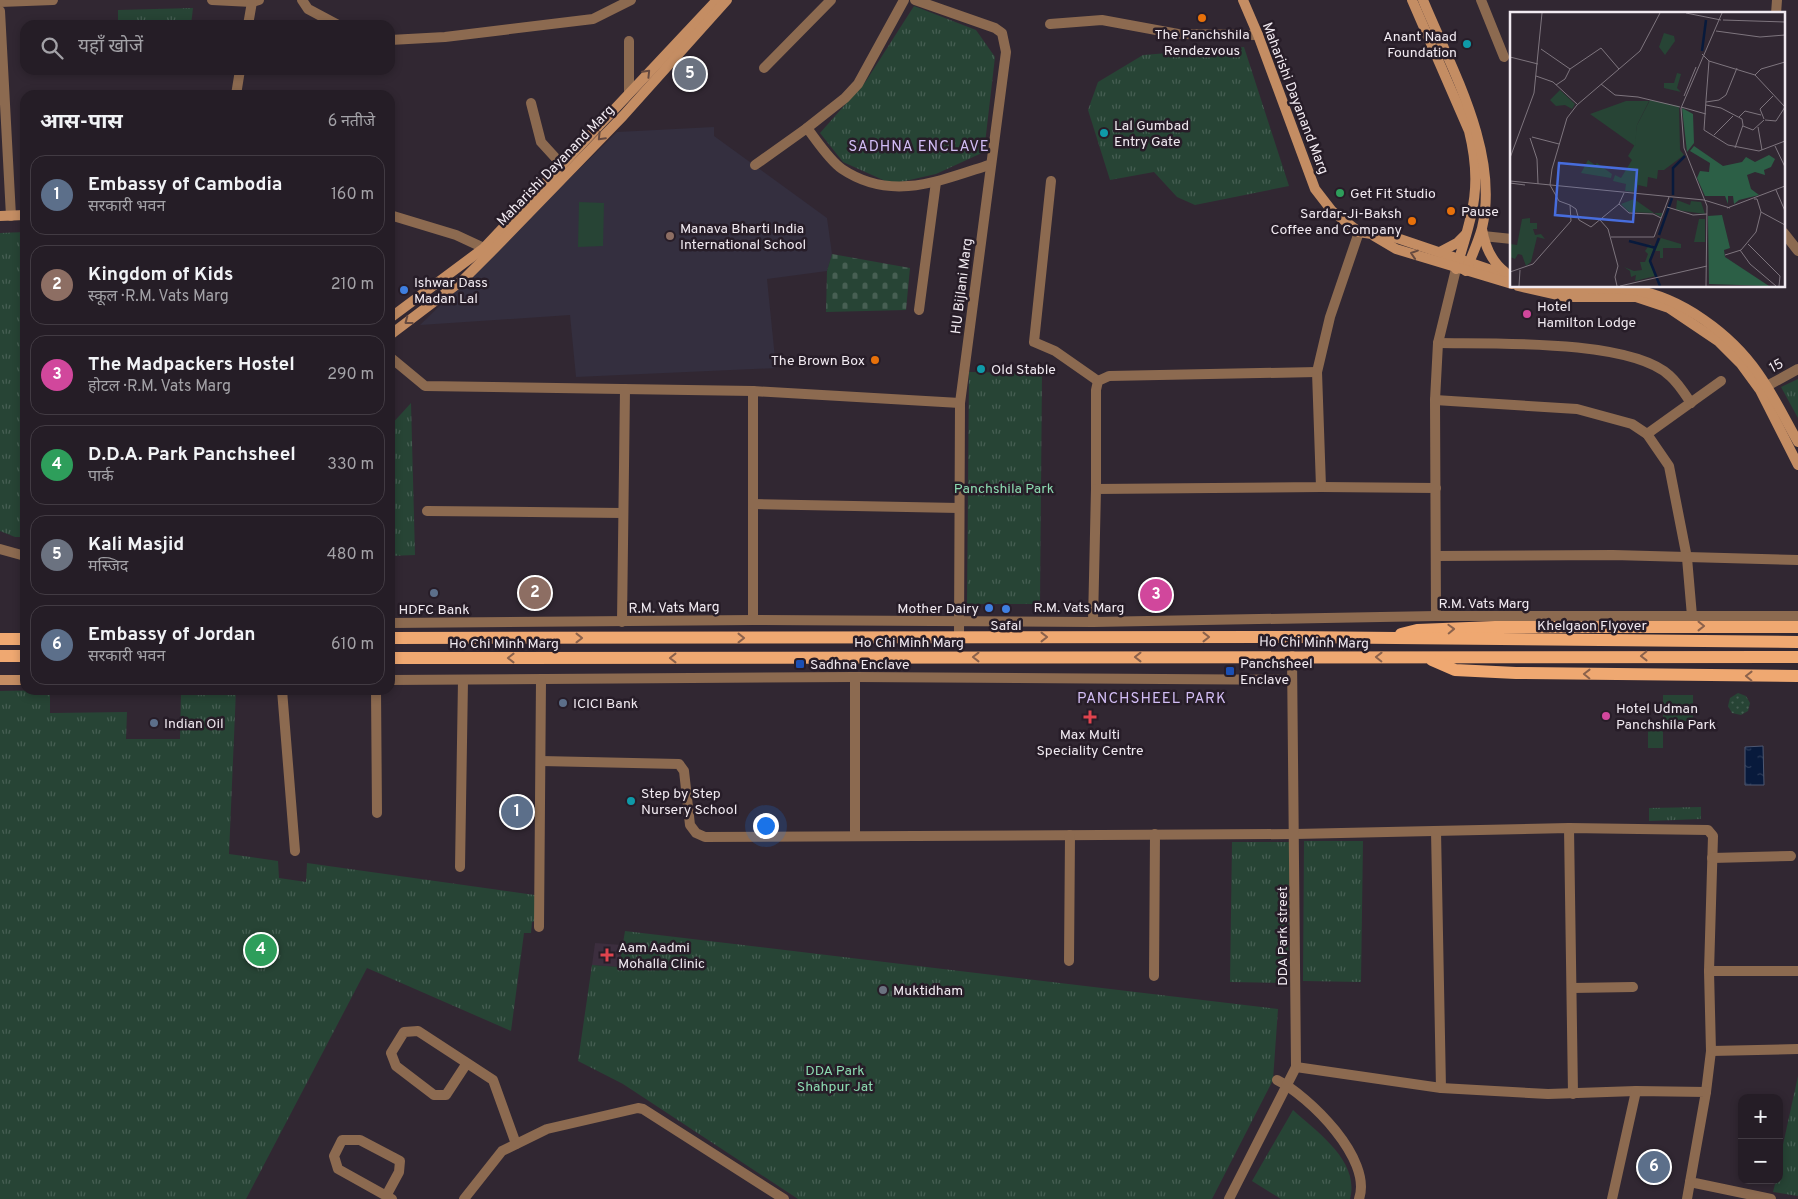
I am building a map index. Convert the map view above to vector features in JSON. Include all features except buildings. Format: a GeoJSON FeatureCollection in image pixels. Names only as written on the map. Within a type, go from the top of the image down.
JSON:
{"type":"FeatureCollection","features":[{"type":"Feature","properties":{"kind":"main road"},"geometry":{"type":"LineString","coordinates":[[1386,638],[1417,630],[1495,627],[1798,626]]}},
{"type":"Feature","properties":{"kind":"main road","name":"Ho Chi Minh Marg"},"geometry":{"type":"LineString","coordinates":[[395,638],[1386,638]]}},
{"type":"Feature","properties":{"kind":"main road","name":"Khelgaon Flyover"},"geometry":{"type":"LineString","coordinates":[[1386,638],[1798,642]]}},
{"type":"Feature","properties":{"kind":"main road"},"geometry":{"type":"LineString","coordinates":[[0,639],[20,639]]}},
{"type":"Feature","properties":{"kind":"main road"},"geometry":{"type":"LineString","coordinates":[[0,656],[20,656]]}},
{"type":"Feature","properties":{"kind":"main road","name":"Ho Chi Minh Marg"},"geometry":{"type":"LineString","coordinates":[[395,658],[1292,656],[1428,658]]}},
{"type":"Feature","properties":{"kind":"main road"},"geometry":{"type":"LineString","coordinates":[[1428,658],[1798,657]]}},
{"type":"Feature","properties":{"kind":"main road"},"geometry":{"type":"LineString","coordinates":[[1428,658],[1455,670],[1508,673],[1798,676]]}},
{"type":"Feature","properties":{"kind":"street"},"geometry":{"type":"LineString","coordinates":[[0,2],[53,0]]}},
{"type":"Feature","properties":{"kind":"street"},"geometry":{"type":"LineString","coordinates":[[212,0],[255,1],[249,20]]}},
{"type":"Feature","properties":{"kind":"street"},"geometry":{"type":"LineString","coordinates":[[302,0],[308,9],[329,20]]}},
{"type":"Feature","properties":{"kind":"street"},"geometry":{"type":"LineString","coordinates":[[395,40],[446,37],[593,19],[631,0]]}},
{"type":"Feature","properties":{"kind":"street","name":"Maharishi Dayanand Marg"},"geometry":{"type":"LineString","coordinates":[[395,314],[484,248],[717,0]]}},
{"type":"Feature","properties":{"kind":"street","name":"Maharishi Dayanand Marg"},"geometry":{"type":"LineString","coordinates":[[395,331],[464,279],[622,116],[727,0]]}},
{"type":"Feature","properties":{"kind":"street"},"geometry":{"type":"LineString","coordinates":[[764,68],[831,0]]}},
{"type":"Feature","properties":{"kind":"street"},"geometry":{"type":"LineString","coordinates":[[754,165],[807,128],[845,98],[858,84],[904,0]]}},
{"type":"Feature","properties":{"kind":"street","name":"HU Bijlani Marg"},"geometry":{"type":"LineString","coordinates":[[915,0],[995,28],[1002,33],[1006,52],[989,165],[960,403],[959,637]]}},
{"type":"Feature","properties":{"kind":"street","name":"Maharishi Dayanand Marg"},"geometry":{"type":"LineString","coordinates":[[1243,0],[1258,35],[1315,189],[1332,211],[1359,232],[1374,236],[1397,238],[1440,252],[1463,265],[1510,283]]}},
{"type":"Feature","properties":{"kind":"street"},"geometry":{"type":"LineString","coordinates":[[1412,0],[1469,131],[1474,151],[1476,191],[1463,265],[1438,343],[1435,400],[1436,616]]}},
{"type":"Feature","properties":{"kind":"street"},"geometry":{"type":"LineString","coordinates":[[1423,0],[1476,130],[1484,179],[1482,232],[1491,257],[1510,275]]}},
{"type":"Feature","properties":{"kind":"street"},"geometry":{"type":"LineString","coordinates":[[1481,0],[1504,57]]}},
{"type":"Feature","properties":{"kind":"street"},"geometry":{"type":"LineString","coordinates":[[0,12],[11,216]]}},
{"type":"Feature","properties":{"kind":"street"},"geometry":{"type":"LineString","coordinates":[[1050,24],[1102,20],[1170,33],[1258,35]]}},
{"type":"Feature","properties":{"kind":"street"},"geometry":{"type":"LineString","coordinates":[[629,41],[629,92]]}},
{"type":"Feature","properties":{"kind":"street"},"geometry":{"type":"LineString","coordinates":[[237,90],[239,75]]}},
{"type":"Feature","properties":{"kind":"street"},"geometry":{"type":"LineString","coordinates":[[531,103],[541,142],[562,164]]}},
{"type":"Feature","properties":{"kind":"street"},"geometry":{"type":"LineString","coordinates":[[807,128],[840,168],[865,181],[890,188],[936,182],[989,165]]}},
{"type":"Feature","properties":{"kind":"street"},"geometry":{"type":"LineString","coordinates":[[1051,181],[1034,342],[1055,351],[1098,381]]}},
{"type":"Feature","properties":{"kind":"street"},"geometry":{"type":"LineString","coordinates":[[918,310],[936,182]]}},
{"type":"Feature","properties":{"kind":"street"},"geometry":{"type":"LineString","coordinates":[[0,216],[20,215]]}},
{"type":"Feature","properties":{"kind":"street"},"geometry":{"type":"LineString","coordinates":[[395,217],[456,235],[484,248]]}},
{"type":"Feature","properties":{"kind":"street"},"geometry":{"type":"LineString","coordinates":[[1440,252],[1457,243],[1468,231]]}},
{"type":"Feature","properties":{"kind":"street"},"geometry":{"type":"LineString","coordinates":[[1321,487],[1317,372],[1330,317],[1359,232]]}},
{"type":"Feature","properties":{"kind":"street"},"geometry":{"type":"LineString","coordinates":[[1463,265],[1482,232]]}},
{"type":"Feature","properties":{"kind":"street"},"geometry":{"type":"LineString","coordinates":[[1482,232],[1510,239]]}},
{"type":"Feature","properties":{"kind":"street","name":"Maharishi Dayanand Marg"},"geometry":{"type":"LineString","coordinates":[[1374,236],[1396,249],[1510,277]]}},
{"type":"Feature","properties":{"kind":"street"},"geometry":{"type":"LineString","coordinates":[[1786,236],[1798,251]]}},
{"type":"Feature","properties":{"kind":"street"},"geometry":{"type":"LineString","coordinates":[[456,270],[464,279]]}},
{"type":"Feature","properties":{"kind":"street"},"geometry":{"type":"LineString","coordinates":[[1527,288],[1566,297],[1624,296],[1658,303],[1718,341],[1763,388]]}},
{"type":"Feature","properties":{"kind":"street"},"geometry":{"type":"LineString","coordinates":[[1558,288],[1572,290],[1628,289],[1664,298],[1695,315],[1723,335],[1747,358],[1784,424],[1798,442]]}},
{"type":"Feature","properties":{"kind":"street"},"geometry":{"type":"LineString","coordinates":[[1438,343],[1590,348],[1640,360],[1670,375],[1692,403]]}},
{"type":"Feature","properties":{"kind":"street"},"geometry":{"type":"LineString","coordinates":[[395,361],[425,386],[752,391],[960,403]]}},
{"type":"Feature","properties":{"kind":"street","name":"15"},"geometry":{"type":"LineString","coordinates":[[1763,388],[1798,369]]}},
{"type":"Feature","properties":{"kind":"street"},"geometry":{"type":"LineString","coordinates":[[1098,381],[1109,376],[1317,372]]}},
{"type":"Feature","properties":{"kind":"street"},"geometry":{"type":"LineString","coordinates":[[1094,622],[1096,390],[1098,381]]}},
{"type":"Feature","properties":{"kind":"street"},"geometry":{"type":"LineString","coordinates":[[1647,434],[1721,381]]}},
{"type":"Feature","properties":{"kind":"street"},"geometry":{"type":"LineString","coordinates":[[622,622],[624,389]]}},
{"type":"Feature","properties":{"kind":"street"},"geometry":{"type":"LineString","coordinates":[[752,391],[753,620]]}},
{"type":"Feature","properties":{"kind":"street"},"geometry":{"type":"LineString","coordinates":[[1435,400],[1577,409],[1632,424],[1647,434],[1669,466],[1687,558],[1692,616]]}},
{"type":"Feature","properties":{"kind":"street"},"geometry":{"type":"LineString","coordinates":[[1784,424],[1798,465]]}},
{"type":"Feature","properties":{"kind":"street"},"geometry":{"type":"LineString","coordinates":[[1096,488],[1436,488]]}},
{"type":"Feature","properties":{"kind":"street"},"geometry":{"type":"LineString","coordinates":[[753,504],[959,508]]}},
{"type":"Feature","properties":{"kind":"street"},"geometry":{"type":"LineString","coordinates":[[426,511],[623,513]]}},
{"type":"Feature","properties":{"kind":"street"},"geometry":{"type":"LineString","coordinates":[[0,549],[20,555]]}},
{"type":"Feature","properties":{"kind":"street"},"geometry":{"type":"LineString","coordinates":[[1436,556],[1613,555],[1798,560]]}},
{"type":"Feature","properties":{"kind":"street","name":"R.M. Vats Marg"},"geometry":{"type":"LineString","coordinates":[[395,624],[753,620],[1094,622],[1436,616],[1798,616]]}},
{"type":"Feature","properties":{"kind":"street","name":"DDA Park street"},"geometry":{"type":"LineString","coordinates":[[1229,1199],[1296,1067],[1292,656]]}},
{"type":"Feature","properties":{"kind":"street"},"geometry":{"type":"LineString","coordinates":[[855,677],[855,835]]}},
{"type":"Feature","properties":{"kind":"street"},"geometry":{"type":"LineString","coordinates":[[395,680],[855,677],[1292,680]]}},
{"type":"Feature","properties":{"kind":"street"},"geometry":{"type":"LineString","coordinates":[[0,680],[20,680]]}},
{"type":"Feature","properties":{"kind":"street"},"geometry":{"type":"LineString","coordinates":[[460,867],[463,680]]}},
{"type":"Feature","properties":{"kind":"street"},"geometry":{"type":"LineString","coordinates":[[539,928],[541,680]]}},
{"type":"Feature","properties":{"kind":"street"},"geometry":{"type":"LineString","coordinates":[[282,695],[295,851]]}},
{"type":"Feature","properties":{"kind":"street"},"geometry":{"type":"LineString","coordinates":[[376,695],[377,813]]}},
{"type":"Feature","properties":{"kind":"street"},"geometry":{"type":"LineString","coordinates":[[541,761],[679,764],[684,770],[690,826],[696,833],[705,836],[1295,834],[1569,828],[1708,830],[1713,836],[1709,971],[1711,1051],[1706,1092],[1687,1199]]}},
{"type":"Feature","properties":{"kind":"street"},"geometry":{"type":"LineString","coordinates":[[1569,828],[1573,1094]]}},
{"type":"Feature","properties":{"kind":"street"},"geometry":{"type":"LineString","coordinates":[[1436,831],[1441,1088]]}},
{"type":"Feature","properties":{"kind":"street"},"geometry":{"type":"LineString","coordinates":[[1069,961],[1070,834]]}},
{"type":"Feature","properties":{"kind":"street"},"geometry":{"type":"LineString","coordinates":[[1154,976],[1155,834]]}},
{"type":"Feature","properties":{"kind":"street"},"geometry":{"type":"LineString","coordinates":[[1712,858],[1791,856]]}},
{"type":"Feature","properties":{"kind":"street"},"geometry":{"type":"LineString","coordinates":[[1709,971],[1798,971]]}},
{"type":"Feature","properties":{"kind":"street"},"geometry":{"type":"LineString","coordinates":[[1572,988],[1633,987]]}},
{"type":"Feature","properties":{"kind":"street"},"geometry":{"type":"LineString","coordinates":[[467,1063],[446,1095],[434,1095],[396,1066],[391,1053],[404,1032],[418,1032],[467,1063],[493,1080],[516,1144]]}},
{"type":"Feature","properties":{"kind":"street"},"geometry":{"type":"LineString","coordinates":[[1711,1051],[1798,1050]]}},
{"type":"Feature","properties":{"kind":"street"},"geometry":{"type":"LineString","coordinates":[[1296,1067],[1441,1088],[1573,1094],[1636,1091],[1706,1092]]}},
{"type":"Feature","properties":{"kind":"street"},"geometry":{"type":"LineString","coordinates":[[1277,1080],[1287,1085],[1308,1103],[1337,1132],[1354,1159],[1359,1172],[1362,1190],[1359,1199]]}},
{"type":"Feature","properties":{"kind":"street"},"geometry":{"type":"LineString","coordinates":[[1612,1199],[1636,1091]]}},
{"type":"Feature","properties":{"kind":"street"},"geometry":{"type":"LineString","coordinates":[[464,1199],[502,1151],[546,1129],[632,1109],[644,1109],[784,1199]]}},
{"type":"Feature","properties":{"kind":"street"},"geometry":{"type":"LineString","coordinates":[[342,1140],[360,1140],[400,1161],[399,1172],[389,1198],[338,1169],[334,1156],[342,1140]]}},
{"type":"Feature","properties":{"kind":"street"},"geometry":{"type":"LineString","coordinates":[[1690,1182],[1771,1199]]}},
{"type":"Feature","properties":{"kind":"shaded area","name":"Manava Bharti India International School"},"geometry":{"type":"Polygon","coordinates":[[[714,127],[714,136],[827,218],[832,254],[827,271],[767,279],[776,368],[576,377],[570,315],[420,325],[617,132],[714,127]]]}},
{"type":"Feature","properties":{"kind":"shaded area","name":"Aam Aadmi Mohalla Clinic"},"geometry":{"type":"Polygon","coordinates":[[[595,943],[622,945],[619,967],[592,965],[595,943]]]}},
{"type":"Feature","properties":{"kind":"green space"},"geometry":{"type":"Polygon","coordinates":[[[914,6],[976,30],[995,57],[984,152],[936,174],[892,184],[843,162],[820,133],[866,81],[914,6]]]}},
{"type":"Feature","properties":{"kind":"green space"},"geometry":{"type":"Polygon","coordinates":[[[193,8],[192,20],[118,20],[118,10],[193,8]]]}},
{"type":"Feature","properties":{"kind":"green space"},"geometry":{"type":"Polygon","coordinates":[[[1244,47],[1289,186],[1195,205],[1177,197],[1154,172],[1110,180],[1088,110],[1098,82],[1143,55],[1244,47]]]}},
{"type":"Feature","properties":{"kind":"green space"},"geometry":{"type":"Polygon","coordinates":[[[579,202],[604,203],[603,246],[578,247],[579,202]]]}},
{"type":"Feature","properties":{"kind":"green space"},"geometry":{"type":"Polygon","coordinates":[[[20,232],[20,537],[0,531],[0,233],[20,232]]]}},
{"type":"Feature","properties":{"kind":"green space"},"geometry":{"type":"Polygon","coordinates":[[[832,254],[910,268],[906,310],[826,312],[827,271],[832,254]]]}},
{"type":"Feature","properties":{"kind":"green space","name":"Panchshila Park"},"geometry":{"type":"Polygon","coordinates":[[[969,372],[1042,373],[1040,604],[967,604],[969,372]]]}},
{"type":"Feature","properties":{"kind":"green space"},"geometry":{"type":"Polygon","coordinates":[[[1798,379],[1798,418],[1781,387],[1798,379]]]}},
{"type":"Feature","properties":{"kind":"green space"},"geometry":{"type":"Polygon","coordinates":[[[411,403],[415,555],[395,556],[395,421],[411,403]]]}},
{"type":"Feature","properties":{"kind":"green space"},"geometry":{"type":"Polygon","coordinates":[[[0,691],[20,691],[20,695],[50,695],[50,713],[127,712],[126,739],[180,739],[181,695],[236,695],[229,854],[278,861],[279,878],[306,882],[307,863],[535,895],[535,921],[532,922],[531,933],[524,933],[511,1031],[367,968],[246,1199],[0,1199],[0,691]]]}},
{"type":"Feature","properties":{"kind":"green space"},"geometry":{"type":"Polygon","coordinates":[[[1738,693],[1746,696],[1750,703],[1748,711],[1741,715],[1732,713],[1728,706],[1730,698],[1738,693]]]}},
{"type":"Feature","properties":{"kind":"green space"},"geometry":{"type":"Polygon","coordinates":[[[1663,695],[1693,695],[1693,721],[1663,721],[1663,695]]]}},
{"type":"Feature","properties":{"kind":"green space"},"geometry":{"type":"Polygon","coordinates":[[[1648,723],[1663,723],[1663,748],[1648,748],[1648,723]]]}},
{"type":"Feature","properties":{"kind":"green space"},"geometry":{"type":"Polygon","coordinates":[[[1701,807],[1701,819],[1649,821],[1649,808],[1701,807]]]}},
{"type":"Feature","properties":{"kind":"green space"},"geometry":{"type":"Polygon","coordinates":[[[1304,841],[1363,841],[1361,982],[1303,981],[1304,841]]]}},
{"type":"Feature","properties":{"kind":"green space"},"geometry":{"type":"Polygon","coordinates":[[[1232,842],[1290,842],[1288,983],[1230,982],[1232,842]]]}},
{"type":"Feature","properties":{"kind":"green space","name":"DDA Park Shahpur Jat"},"geometry":{"type":"Polygon","coordinates":[[[625,931],[1278,1009],[1273,1080],[1212,1199],[798,1199],[623,1084],[578,1061],[592,965],[619,967],[625,931]]]}},
{"type":"Feature","properties":{"kind":"green space"},"geometry":{"type":"Polygon","coordinates":[[[1798,1076],[1798,1196],[1773,1192],[1775,1184],[1783,1184],[1783,1145],[1798,1076]]]}},
{"type":"Feature","properties":{"kind":"green space"},"geometry":{"type":"Polygon","coordinates":[[[1293,1110],[1325,1138],[1343,1160],[1349,1172],[1351,1185],[1350,1199],[1281,1199],[1252,1181],[1293,1110]]]}},
{"type":"Feature","properties":{"kind":"water"},"geometry":{"type":"Polygon","coordinates":[[[1763,746],[1764,785],[1745,785],[1745,747],[1763,746]]]}},
{"type":"Feature","properties":{"kind":"place","name":"The Panchshila Rendezvous"},"geometry":{"type":"Point","coordinates":[1202,18]}},
{"type":"Feature","properties":{"kind":"place","name":"Anant Naad Foundation"},"geometry":{"type":"Point","coordinates":[1467,44]}},
{"type":"Feature","properties":{"kind":"place","name":"Kali Masjid"},"geometry":{"type":"Point","coordinates":[690,74]}},
{"type":"Feature","properties":{"kind":"place","name":"Lal Gumbad Entry Gate"},"geometry":{"type":"Point","coordinates":[1104,133]}},
{"type":"Feature","properties":{"kind":"place","name":"Get Fit Studio"},"geometry":{"type":"Point","coordinates":[1340,193]}},
{"type":"Feature","properties":{"kind":"place","name":"Pause"},"geometry":{"type":"Point","coordinates":[1451,211]}},
{"type":"Feature","properties":{"kind":"place","name":"Sardar-Ji-Baksh Coffee and Company"},"geometry":{"type":"Point","coordinates":[1412,221]}},
{"type":"Feature","properties":{"kind":"place","name":"Manava Bharti India International School"},"geometry":{"type":"Point","coordinates":[670,236]}},
{"type":"Feature","properties":{"kind":"place","name":"Ishwar Dass Madan Lal"},"geometry":{"type":"Point","coordinates":[404,290]}},
{"type":"Feature","properties":{"kind":"place","name":"Hotel Hamilton Lodge"},"geometry":{"type":"Point","coordinates":[1527,314]}},
{"type":"Feature","properties":{"kind":"place","name":"The Brown Box"},"geometry":{"type":"Point","coordinates":[875,360]}},
{"type":"Feature","properties":{"kind":"place","name":"Old Stable"},"geometry":{"type":"Point","coordinates":[981,369]}},
{"type":"Feature","properties":{"kind":"place","name":"HDFC Bank"},"geometry":{"type":"Point","coordinates":[434,593]}},
{"type":"Feature","properties":{"kind":"place","name":"Kingdom of Kids"},"geometry":{"type":"Point","coordinates":[535,593]}},
{"type":"Feature","properties":{"kind":"place","name":"The Madpackers Hostel"},"geometry":{"type":"Point","coordinates":[1156,595]}},
{"type":"Feature","properties":{"kind":"place","name":"Mother Dairy"},"geometry":{"type":"Point","coordinates":[989,608]}},
{"type":"Feature","properties":{"kind":"place","name":"Safal"},"geometry":{"type":"Point","coordinates":[1006,609]}},
{"type":"Feature","properties":{"kind":"place","name":"Sadhna Enclave"},"geometry":{"type":"Point","coordinates":[800,664]}},
{"type":"Feature","properties":{"kind":"place","name":"Panchsheel Enclave"},"geometry":{"type":"Point","coordinates":[1230,671]}},
{"type":"Feature","properties":{"kind":"place","name":"ICICI Bank"},"geometry":{"type":"Point","coordinates":[563,703]}},
{"type":"Feature","properties":{"kind":"place","name":"Hotel Udman Panchshila Park"},"geometry":{"type":"Point","coordinates":[1606,716]}},
{"type":"Feature","properties":{"kind":"place","name":"Max Multi Speciality Centre"},"geometry":{"type":"Point","coordinates":[1090,717]}},
{"type":"Feature","properties":{"kind":"place","name":"Indian Oil"},"geometry":{"type":"Point","coordinates":[154,723]}},
{"type":"Feature","properties":{"kind":"place","name":"Step by Step Nursery School"},"geometry":{"type":"Point","coordinates":[631,801]}},
{"type":"Feature","properties":{"kind":"place","name":"Embassy of Cambodia"},"geometry":{"type":"Point","coordinates":[517,812]}},
{"type":"Feature","properties":{"kind":"place","name":"D.D.A. Park Panchsheel"},"geometry":{"type":"Point","coordinates":[261,950]}},
{"type":"Feature","properties":{"kind":"place","name":"Aam Aadmi Mohalla Clinic"},"geometry":{"type":"Point","coordinates":[607,955]}},
{"type":"Feature","properties":{"kind":"place","name":"Muktidham"},"geometry":{"type":"Point","coordinates":[883,990]}},
{"type":"Feature","properties":{"kind":"place","name":"Embassy of Jordan"},"geometry":{"type":"Point","coordinates":[1654,1167]}},
{"type":"Feature","properties":{"kind":"district","name":"SADHNA ENCLAVE"},"geometry":{"type":"Point","coordinates":[919,146]}},
{"type":"Feature","properties":{"kind":"district","name":"PANCHSHEEL PARK"},"geometry":{"type":"Point","coordinates":[1152,698]}}]}
